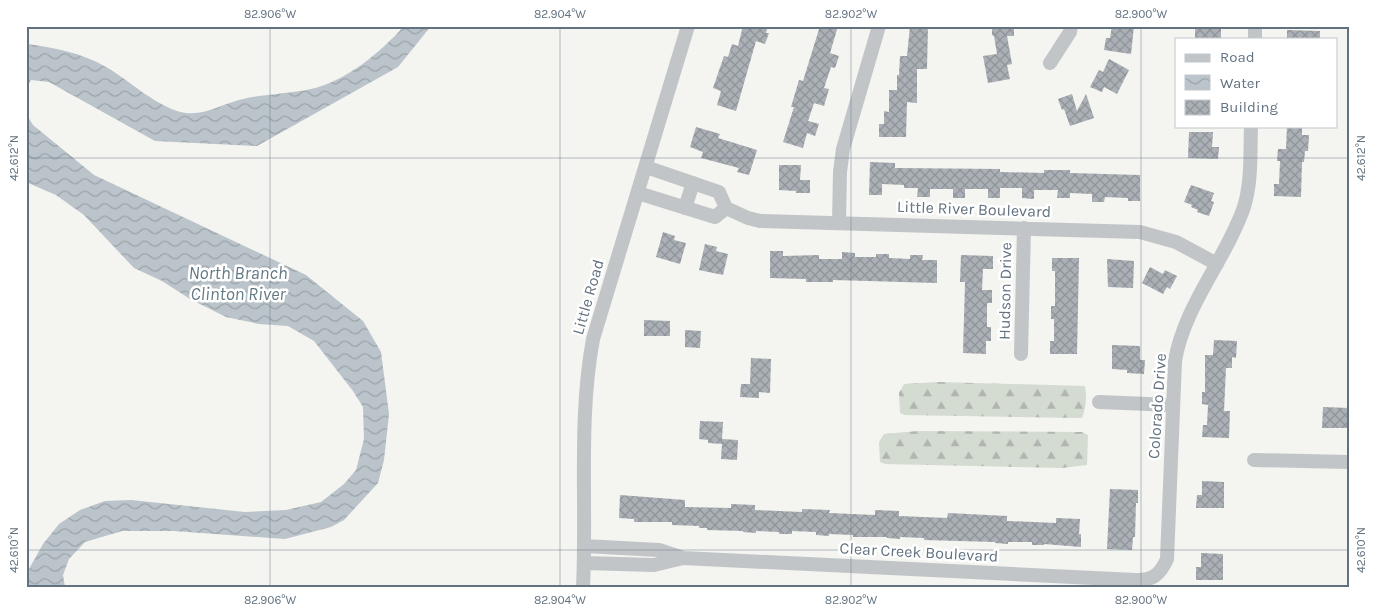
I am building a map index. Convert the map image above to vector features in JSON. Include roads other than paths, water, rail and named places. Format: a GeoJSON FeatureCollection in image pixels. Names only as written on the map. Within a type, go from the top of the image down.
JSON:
{"type":"FeatureCollection","features":[{"type":"Feature","properties":{"kind":"street","name":"Little Road"},"geometry":{"type":"LineString","coordinates":[[583,587],[585,404],[588,362],[596,326],[688,26]]}},
{"type":"Feature","properties":{"kind":"street"},"geometry":{"type":"LineString","coordinates":[[839,223],[840,172],[843,149],[879,26]]}},
{"type":"Feature","properties":{"kind":"street"},"geometry":{"type":"LineString","coordinates":[[1050,63],[1070,32],[1071,26]]}},
{"type":"Feature","properties":{"kind":"street","name":"Colorado Drive"},"geometry":{"type":"LineString","coordinates":[[1153,578],[1160,572],[1167,559],[1177,349],[1188,320],[1243,208],[1250,173],[1252,128]]}},
{"type":"Feature","properties":{"kind":"street","name":"Little River Boulevard"},"geometry":{"type":"LineString","coordinates":[[646,167],[719,192],[726,208],[760,221],[1140,232],[1176,242],[1217,264]]}},
{"type":"Feature","properties":{"kind":"street"},"geometry":{"type":"LineString","coordinates":[[685,208],[693,183]]}},
{"type":"Feature","properties":{"kind":"street"},"geometry":{"type":"LineString","coordinates":[[638,193],[715,217],[726,208]]}},
{"type":"Feature","properties":{"kind":"street","name":"Hudson Drive"},"geometry":{"type":"LineString","coordinates":[[1021,354],[1024,228]]}},
{"type":"Feature","properties":{"kind":"street"},"geometry":{"type":"LineString","coordinates":[[1099,402],[1173,405]]}},
{"type":"Feature","properties":{"kind":"street"},"geometry":{"type":"LineString","coordinates":[[1254,460],[1349,462]]}},
{"type":"Feature","properties":{"kind":"street","name":"Clear Creek Boulevard"},"geometry":{"type":"LineString","coordinates":[[584,546],[659,550],[683,558],[1135,580],[1153,578]]}},
{"type":"Feature","properties":{"kind":"street"},"geometry":{"type":"LineString","coordinates":[[628,549],[628,564]]}},
{"type":"Feature","properties":{"kind":"street","name":"Clear Creek Boulevard"},"geometry":{"type":"LineString","coordinates":[[584,563],[662,564],[683,558]]}},
{"type":"Feature","properties":{"kind":"water"},"geometry":{"type":"Polygon","coordinates":[[[404,26],[431,26],[398,67],[257,146],[155,141],[49,82],[31,80],[26,88],[26,44],[77,54],[106,67],[149,97],[167,107],[186,113],[202,112],[243,99],[302,91],[337,80],[362,65],[385,46],[404,26]]]}},
{"type":"Feature","properties":{"kind":"water","name":"North Branch Clinton River"},"geometry":{"type":"Polygon","coordinates":[[[26,114],[33,125],[94,175],[306,275],[363,321],[381,352],[389,414],[384,460],[378,483],[344,520],[331,527],[285,539],[174,531],[122,531],[85,542],[69,559],[63,575],[65,587],[29,587],[29,569],[43,544],[59,524],[80,510],[105,501],[131,500],[245,512],[286,510],[321,502],[344,484],[356,470],[364,439],[363,407],[353,391],[314,341],[288,326],[259,324],[226,317],[190,299],[162,281],[134,268],[84,215],[56,195],[26,182],[26,114]]]}}]}
